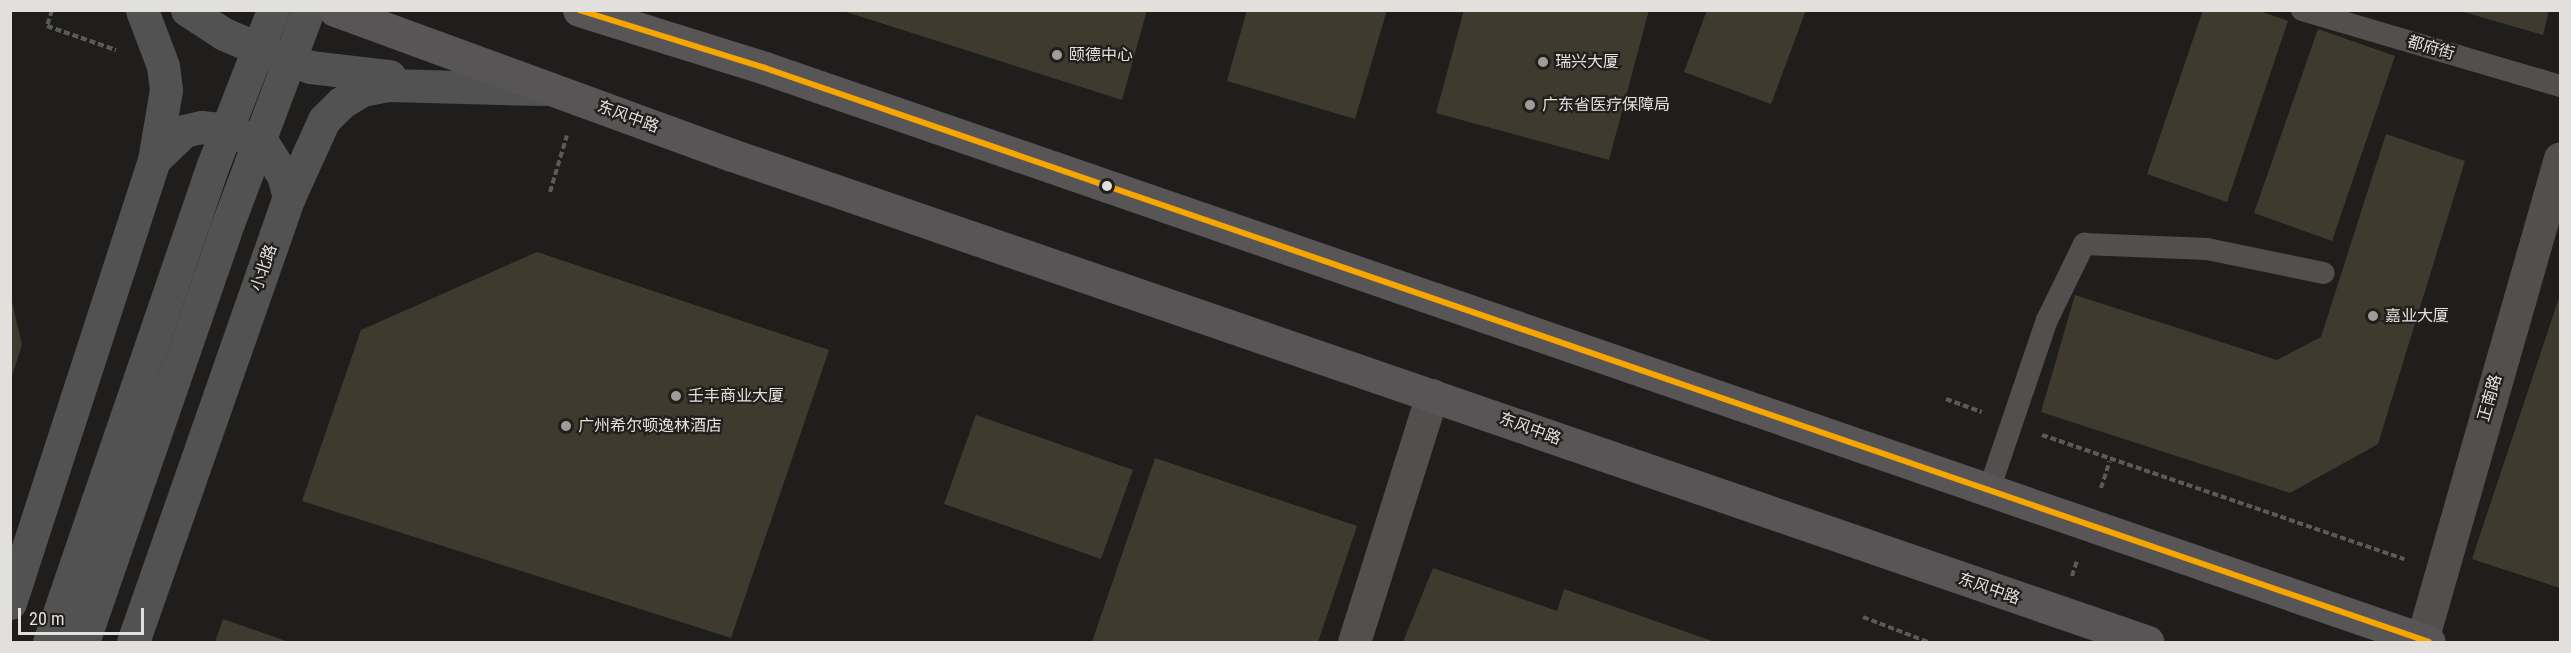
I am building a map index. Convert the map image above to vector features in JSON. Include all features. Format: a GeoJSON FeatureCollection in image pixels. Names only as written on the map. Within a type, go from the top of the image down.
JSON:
{"type":"FeatureCollection","features":[{"type":"Feature","properties":{"kind":"highway","name":"东风中路"},"geometry":{"type":"LineString","coordinates":[[335,10],[550,89],[2148,642]]}},
{"type":"Feature","properties":{"kind":"highway"},"geometry":{"type":"LineString","coordinates":[[579,10],[765,68],[1988,493],[2425,641]]}},
{"type":"Feature","properties":{"kind":"street"},"geometry":{"type":"LineString","coordinates":[[10,603],[154,160],[166,90],[163,66],[142,10]]}},
{"type":"Feature","properties":{"kind":"street"},"geometry":{"type":"LineString","coordinates":[[187,10],[247,46],[310,67],[550,89]]}},
{"type":"Feature","properties":{"kind":"street"},"geometry":{"type":"LineString","coordinates":[[49,642],[213,165],[273,10]]}},
{"type":"Feature","properties":{"kind":"street"},"geometry":{"type":"LineString","coordinates":[[83,642],[224,234],[308,10]]}},
{"type":"Feature","properties":{"kind":"street","name":"小北路"},"geometry":{"type":"LineString","coordinates":[[133,642],[289,196],[324,120],[341,102],[362,90],[388,85],[550,89]]}},
{"type":"Feature","properties":{"kind":"street"},"geometry":{"type":"LineString","coordinates":[[154,160],[184,131],[201,127],[229,130],[264,145],[283,175],[289,196]]}},
{"type":"Feature","properties":{"kind":"street","name":"正南路"},"geometry":{"type":"LineString","coordinates":[[2425,641],[2440,572],[2560,158]]}},
{"type":"Feature","properties":{"kind":"street"},"geometry":{"type":"LineString","coordinates":[[1354,642],[1432,395]]}},
{"type":"Feature","properties":{"kind":"lane","name":"都府街"},"geometry":{"type":"LineString","coordinates":[[2302,10],[2560,86]]}},
{"type":"Feature","properties":{"kind":"lane"},"geometry":{"type":"LineString","coordinates":[[1988,493],[2047,320],[2084,244],[2207,249],[2324,273]]}},
{"type":"Feature","properties":{"kind":"path"},"geometry":{"type":"LineString","coordinates":[[52,10],[47,26],[163,66]]}},
{"type":"Feature","properties":{"kind":"path"},"geometry":{"type":"LineString","coordinates":[[2110,460],[2440,572]]}},
{"type":"Feature","properties":{"kind":"path"},"geometry":{"type":"LineString","coordinates":[[1863,617],[1928,642]]}},
{"type":"Feature","properties":{"kind":"building","name":"颐德中心"},"geometry":{"type":"Polygon","coordinates":[[[840,10],[1147,10],[1122,100],[840,10]]]}},
{"type":"Feature","properties":{"kind":"building"},"geometry":{"type":"Polygon","coordinates":[[[1247,10],[1387,10],[1355,119],[1227,81],[1247,10]]]}},
{"type":"Feature","properties":{"kind":"building","name":"瑞兴大厦"},"geometry":{"type":"Polygon","coordinates":[[[1464,10],[1649,10],[1609,160],[1436,113],[1464,10]]]}},
{"type":"Feature","properties":{"kind":"building"},"geometry":{"type":"Polygon","coordinates":[[[1707,10],[1806,10],[1771,104],[1684,72],[1707,10]]]}},
{"type":"Feature","properties":{"kind":"building"},"geometry":{"type":"Polygon","coordinates":[[[2203,10],[2257,10],[2288,21],[2227,202],[2147,174],[2203,10]]]}},
{"type":"Feature","properties":{"kind":"building"},"geometry":{"type":"Polygon","coordinates":[[[2457,10],[2549,10],[2543,35],[2457,10]]]}},
{"type":"Feature","properties":{"kind":"building"},"geometry":{"type":"Polygon","coordinates":[[[2318,29],[2395,56],[2332,241],[2254,213],[2318,29]]]}},
{"type":"Feature","properties":{"kind":"building","name":"嘉业大厦"},"geometry":{"type":"Polygon","coordinates":[[[2386,134],[2465,161],[2378,444],[2290,493],[2041,412],[2075,295],[2277,360],[2321,337],[2386,134]]]}},
{"type":"Feature","properties":{"kind":"building","name":"广州希尔顿逸林酒店"},"geometry":{"type":"Polygon","coordinates":[[[537,252],[829,350],[731,638],[302,501],[361,330],[537,252]]]}},
{"type":"Feature","properties":{"kind":"building"},"geometry":{"type":"Polygon","coordinates":[[[10,293],[22,345],[11,379],[10,379],[10,293]]]}},
{"type":"Feature","properties":{"kind":"building"},"geometry":{"type":"Polygon","coordinates":[[[2560,295],[2560,588],[2472,559],[2560,295]]]}},
{"type":"Feature","properties":{"kind":"building"},"geometry":{"type":"Polygon","coordinates":[[[976,415],[1133,470],[1101,559],[944,504],[976,415]]]}},
{"type":"Feature","properties":{"kind":"building"},"geometry":{"type":"Polygon","coordinates":[[[1155,458],[1357,526],[1318,642],[1092,642],[1155,458]]]}},
{"type":"Feature","properties":{"kind":"building"},"geometry":{"type":"Polygon","coordinates":[[[1433,568],[1557,611],[1564,589],[1715,642],[1403,642],[1433,568]]]}},
{"type":"Feature","properties":{"kind":"building"},"geometry":{"type":"Polygon","coordinates":[[[223,619],[289,642],[215,642],[223,619]]]}},
{"type":"Feature","properties":{"kind":"transit line"},"geometry":{"type":"LineString","coordinates":[[579,10],[765,68],[2429,642]]}},
{"type":"Feature","properties":{"kind":"place","name":"颐德中心"},"geometry":{"type":"Point","coordinates":[1057,55]}},
{"type":"Feature","properties":{"kind":"place","name":"瑞兴大厦"},"geometry":{"type":"Point","coordinates":[1543,62]}},
{"type":"Feature","properties":{"kind":"place","name":"广东省医疗保障局"},"geometry":{"type":"Point","coordinates":[1530,105]}},
{"type":"Feature","properties":{"kind":"place","name":"嘉业大厦"},"geometry":{"type":"Point","coordinates":[2373,316]}},
{"type":"Feature","properties":{"kind":"place","name":"壬丰商业大厦"},"geometry":{"type":"Point","coordinates":[676,396]}},
{"type":"Feature","properties":{"kind":"place","name":"广州希尔顿逸林酒店"},"geometry":{"type":"Point","coordinates":[566,426]}}]}
